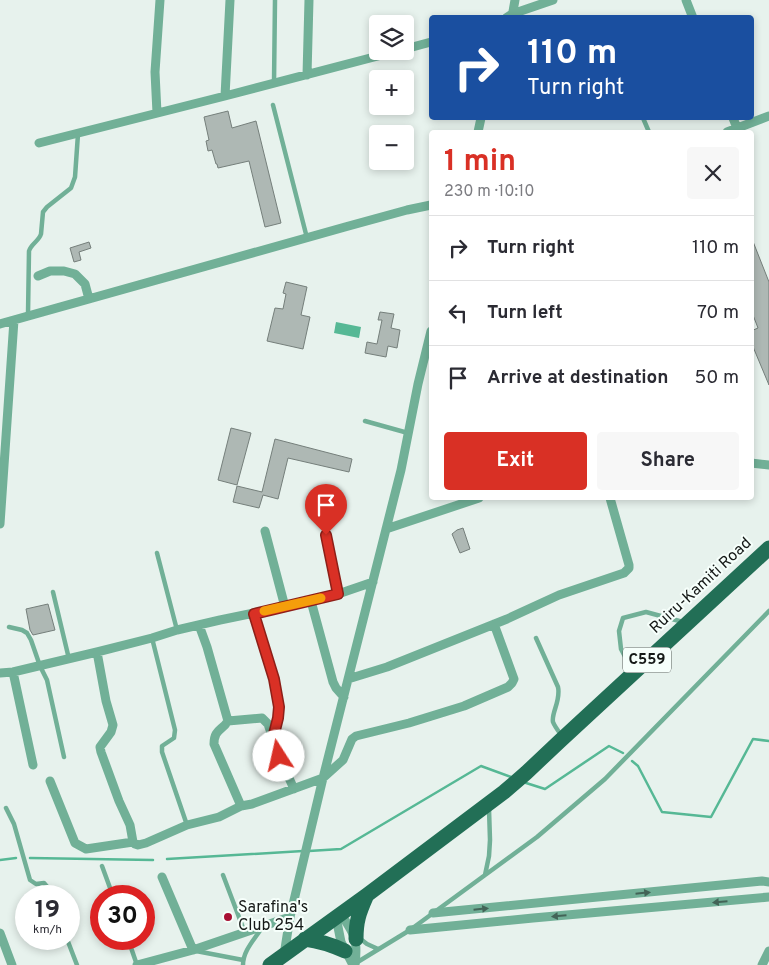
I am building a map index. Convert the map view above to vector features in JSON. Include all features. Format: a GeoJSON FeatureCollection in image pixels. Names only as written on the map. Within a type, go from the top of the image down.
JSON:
{"type":"FeatureCollection","features":[{"type":"Feature","properties":{"kind":"main road","name":"Ruiru-Kamiti Road"},"geometry":{"type":"LineString","coordinates":[[488,805],[526,774],[769,548]]}},
{"type":"Feature","properties":{"kind":"main road","name":"C559"},"geometry":{"type":"LineString","coordinates":[[248,963],[284,950],[305,939],[488,805]]}},
{"type":"Feature","properties":{"kind":"main road","name":"C559"},"geometry":{"type":"LineString","coordinates":[[270,965],[284,950],[359,893],[417,858]]}},
{"type":"Feature","properties":{"kind":"main road"},"geometry":{"type":"LineString","coordinates":[[356,937],[358,915],[367,895]]}},
{"type":"Feature","properties":{"kind":"main road"},"geometry":{"type":"LineString","coordinates":[[305,939],[318,940],[345,951]]}},
{"type":"Feature","properties":{"kind":"street"},"geometry":{"type":"LineString","coordinates":[[157,113],[155,72],[160,0]]}},
{"type":"Feature","properties":{"kind":"street"},"geometry":{"type":"LineString","coordinates":[[225,96],[230,0]]}},
{"type":"Feature","properties":{"kind":"street"},"geometry":{"type":"LineString","coordinates":[[307,75],[309,0]]}},
{"type":"Feature","properties":{"kind":"street"},"geometry":{"type":"LineString","coordinates":[[510,15],[515,0]]}},
{"type":"Feature","properties":{"kind":"street"},"geometry":{"type":"LineString","coordinates":[[513,15],[553,0]]}},
{"type":"Feature","properties":{"kind":"street"},"geometry":{"type":"LineString","coordinates":[[686,0],[692,15]]}},
{"type":"Feature","properties":{"kind":"street"},"geometry":{"type":"LineString","coordinates":[[414,47],[429,43]]}},
{"type":"Feature","properties":{"kind":"street"},"geometry":{"type":"LineString","coordinates":[[39,143],[369,58]]}},
{"type":"Feature","properties":{"kind":"street"},"geometry":{"type":"LineString","coordinates":[[732,130],[769,116]]}},
{"type":"Feature","properties":{"kind":"street"},"geometry":{"type":"LineString","coordinates":[[734,120],[738,128]]}},
{"type":"Feature","properties":{"kind":"street"},"geometry":{"type":"LineString","coordinates":[[0,324],[429,205]]}},
{"type":"Feature","properties":{"kind":"street"},"geometry":{"type":"LineString","coordinates":[[38,276],[50,271],[64,271],[74,274],[85,284],[89,299]]}},
{"type":"Feature","properties":{"kind":"street"},"geometry":{"type":"LineString","coordinates":[[0,524],[2,453],[14,320]]}},
{"type":"Feature","properties":{"kind":"street"},"geometry":{"type":"LineString","coordinates":[[284,950],[323,778],[374,582],[429,339]]}},
{"type":"Feature","properties":{"kind":"street"},"geometry":{"type":"LineString","coordinates":[[754,463],[769,465]]}},
{"type":"Feature","properties":{"kind":"street"},"geometry":{"type":"LineString","coordinates":[[386,529],[473,500]]}},
{"type":"Feature","properties":{"kind":"street"},"geometry":{"type":"LineString","coordinates":[[348,679],[388,667],[560,595],[624,573],[629,568],[628,559],[611,500]]}},
{"type":"Feature","properties":{"kind":"street"},"geometry":{"type":"LineString","coordinates":[[265,531],[285,607]]}},
{"type":"Feature","properties":{"kind":"street"},"geometry":{"type":"LineString","coordinates":[[0,673],[40,666],[177,630],[311,601],[374,582]]}},
{"type":"Feature","properties":{"kind":"street"},"geometry":{"type":"LineString","coordinates":[[311,601],[333,682],[344,697]]}},
{"type":"Feature","properties":{"kind":"street"},"geometry":{"type":"LineString","coordinates":[[254,614],[274,679],[279,707],[273,738]]}},
{"type":"Feature","properties":{"kind":"street"},"geometry":{"type":"LineString","coordinates":[[50,781],[75,842],[79,846],[86,849],[133,842],[141,845],[187,825],[219,816],[241,806],[252,804],[323,778],[342,760],[356,736],[455,709],[508,687],[514,679],[494,624]]}},
{"type":"Feature","properties":{"kind":"street"},"geometry":{"type":"LineString","coordinates":[[199,625],[228,720],[225,725],[217,730],[214,744],[241,806]]}},
{"type":"Feature","properties":{"kind":"street"},"geometry":{"type":"LineString","coordinates":[[97,652],[106,701],[113,725],[111,732],[100,747],[119,801],[130,825],[133,842]]}},
{"type":"Feature","properties":{"kind":"street"},"geometry":{"type":"LineString","coordinates":[[13,672],[33,765]]}},
{"type":"Feature","properties":{"kind":"street"},"geometry":{"type":"LineString","coordinates":[[228,720],[262,718],[268,724],[279,756],[294,789]]}},
{"type":"Feature","properties":{"kind":"street"},"geometry":{"type":"LineString","coordinates":[[162,877],[193,950]]}},
{"type":"Feature","properties":{"kind":"street"},"geometry":{"type":"LineString","coordinates":[[433,913],[762,881],[769,882]]}},
{"type":"Feature","properties":{"kind":"street"},"geometry":{"type":"LineString","coordinates":[[410,930],[769,898]]}},
{"type":"Feature","properties":{"kind":"street"},"geometry":{"type":"LineString","coordinates":[[338,916],[356,937],[355,964]]}},
{"type":"Feature","properties":{"kind":"street"},"geometry":{"type":"LineString","coordinates":[[338,916],[341,942],[355,964]]}},
{"type":"Feature","properties":{"kind":"street"},"geometry":{"type":"LineString","coordinates":[[137,965],[193,950],[290,917]]}},
{"type":"Feature","properties":{"kind":"street"},"geometry":{"type":"LineString","coordinates":[[0,933],[12,965]]}},
{"type":"Feature","properties":{"kind":"street"},"geometry":{"type":"LineString","coordinates":[[762,965],[769,951]]}},
{"type":"Feature","properties":{"kind":"lane"},"geometry":{"type":"LineString","coordinates":[[274,83],[275,0]]}},
{"type":"Feature","properties":{"kind":"lane"},"geometry":{"type":"LineString","coordinates":[[273,105],[307,238]]}},
{"type":"Feature","properties":{"kind":"lane"},"geometry":{"type":"LineString","coordinates":[[28,317],[30,247],[40,237],[44,212],[47,207],[71,188],[74,182],[78,133]]}},
{"type":"Feature","properties":{"kind":"lane"},"geometry":{"type":"LineString","coordinates":[[365,421],[408,433]]}},
{"type":"Feature","properties":{"kind":"lane"},"geometry":{"type":"LineString","coordinates":[[322,520],[338,594]]}},
{"type":"Feature","properties":{"kind":"lane"},"geometry":{"type":"LineString","coordinates":[[157,552],[177,630]]}},
{"type":"Feature","properties":{"kind":"lane"},"geometry":{"type":"LineString","coordinates":[[53,592],[69,659]]}},
{"type":"Feature","properties":{"kind":"lane"},"geometry":{"type":"LineString","coordinates":[[355,964],[410,930],[537,837],[605,779],[769,610]]}},
{"type":"Feature","properties":{"kind":"lane"},"geometry":{"type":"LineString","coordinates":[[634,673],[621,649],[619,631],[623,618],[646,612],[687,623]]}},
{"type":"Feature","properties":{"kind":"lane"},"geometry":{"type":"LineString","coordinates":[[9,627],[17,628],[27,634],[31,640],[47,680],[64,757]]}},
{"type":"Feature","properties":{"kind":"lane"},"geometry":{"type":"LineString","coordinates":[[152,638],[175,730],[174,738],[162,746],[162,752],[187,825]]}},
{"type":"Feature","properties":{"kind":"lane"},"geometry":{"type":"LineString","coordinates":[[536,638],[558,687],[558,701],[553,721],[563,738]]}},
{"type":"Feature","properties":{"kind":"lane"},"geometry":{"type":"LineString","coordinates":[[485,875],[490,840],[488,805]]}},
{"type":"Feature","properties":{"kind":"lane"},"geometry":{"type":"LineString","coordinates":[[6,808],[14,824],[30,880],[36,884],[44,883],[47,885]]}},
{"type":"Feature","properties":{"kind":"lane"},"geometry":{"type":"LineString","coordinates":[[102,866],[109,885]]}},
{"type":"Feature","properties":{"kind":"lane"},"geometry":{"type":"LineString","coordinates":[[223,875],[245,933]]}},
{"type":"Feature","properties":{"kind":"lane"},"geometry":{"type":"LineString","coordinates":[[193,950],[248,963],[246,952],[262,927]]}},
{"type":"Feature","properties":{"kind":"lane"},"geometry":{"type":"LineString","coordinates":[[356,937],[378,949]]}},
{"type":"Feature","properties":{"kind":"lane"},"geometry":{"type":"LineString","coordinates":[[71,950],[77,965]]}},
{"type":"Feature","properties":{"kind":"lane"},"geometry":{"type":"LineString","coordinates":[[132,950],[137,965]]}},
{"type":"Feature","properties":{"kind":"shaded area"},"geometry":{"type":"Polygon","coordinates":[[[336,322],[361,327],[359,338],[334,333],[336,322]]]}},
{"type":"Feature","properties":{"kind":"building"},"geometry":{"type":"Polygon","coordinates":[[[228,111],[232,128],[256,121],[281,223],[265,227],[249,161],[218,168],[212,150],[208,151],[206,141],[209,140],[204,117],[228,111]]]}},
{"type":"Feature","properties":{"kind":"building"},"geometry":{"type":"Polygon","coordinates":[[[89,242],[91,248],[79,252],[81,260],[74,262],[70,248],[89,242]]]}},
{"type":"Feature","properties":{"kind":"building"},"geometry":{"type":"Polygon","coordinates":[[[754,244],[769,282],[769,385],[754,349],[754,330],[758,328],[754,318],[754,244]]]}},
{"type":"Feature","properties":{"kind":"building"},"geometry":{"type":"Polygon","coordinates":[[[286,282],[307,287],[301,315],[310,317],[303,349],[267,341],[275,308],[283,309],[286,294],[283,293],[286,282]]]}},
{"type":"Feature","properties":{"kind":"building"},"geometry":{"type":"Polygon","coordinates":[[[380,312],[394,314],[391,328],[400,330],[397,348],[388,346],[386,357],[365,353],[367,342],[377,344],[382,320],[378,320],[380,312]]]}},
{"type":"Feature","properties":{"kind":"building"},"geometry":{"type":"Polygon","coordinates":[[[231,428],[251,433],[237,485],[218,480],[231,428]]]}},
{"type":"Feature","properties":{"kind":"building"},"geometry":{"type":"Polygon","coordinates":[[[275,439],[352,459],[349,472],[288,458],[278,499],[263,495],[259,508],[233,502],[237,486],[262,492],[275,439]]]}},
{"type":"Feature","properties":{"kind":"building"},"geometry":{"type":"Polygon","coordinates":[[[463,528],[470,549],[460,553],[452,534],[463,528]]]}},
{"type":"Feature","properties":{"kind":"building"},"geometry":{"type":"Polygon","coordinates":[[[48,604],[55,630],[33,635],[30,630],[26,609],[48,604]]]}},
{"type":"Feature","properties":{"kind":"waterway"},"geometry":{"type":"LineString","coordinates":[[632,761],[638,766],[662,812],[711,817],[753,739],[769,741]]}},
{"type":"Feature","properties":{"kind":"waterway"},"geometry":{"type":"LineString","coordinates":[[523,782],[545,789],[609,746],[623,753]]}},
{"type":"Feature","properties":{"kind":"waterway"},"geometry":{"type":"LineString","coordinates":[[309,851],[341,849],[481,766],[511,777]]}},
{"type":"Feature","properties":{"kind":"waterway"},"geometry":{"type":"LineString","coordinates":[[167,859],[303,851]]}},
{"type":"Feature","properties":{"kind":"waterway"},"geometry":{"type":"LineString","coordinates":[[0,860],[16,858]]}},
{"type":"Feature","properties":{"kind":"waterway"},"geometry":{"type":"LineString","coordinates":[[30,858],[153,860]]}},
{"type":"Feature","properties":{"kind":"slow traffic"},"geometry":{"type":"LineString","coordinates":[[264,611],[321,598]]}},
{"type":"Feature","properties":{"kind":"place","name":"Sarafina's Club 254"},"geometry":{"type":"Point","coordinates":[228,917]}},
{"type":"Feature","properties":{"kind":"route"},"geometry":{"type":"LineString","coordinates":[[279,756],[273,738],[279,707],[274,679],[254,614],[338,594],[326,535]]}}]}
